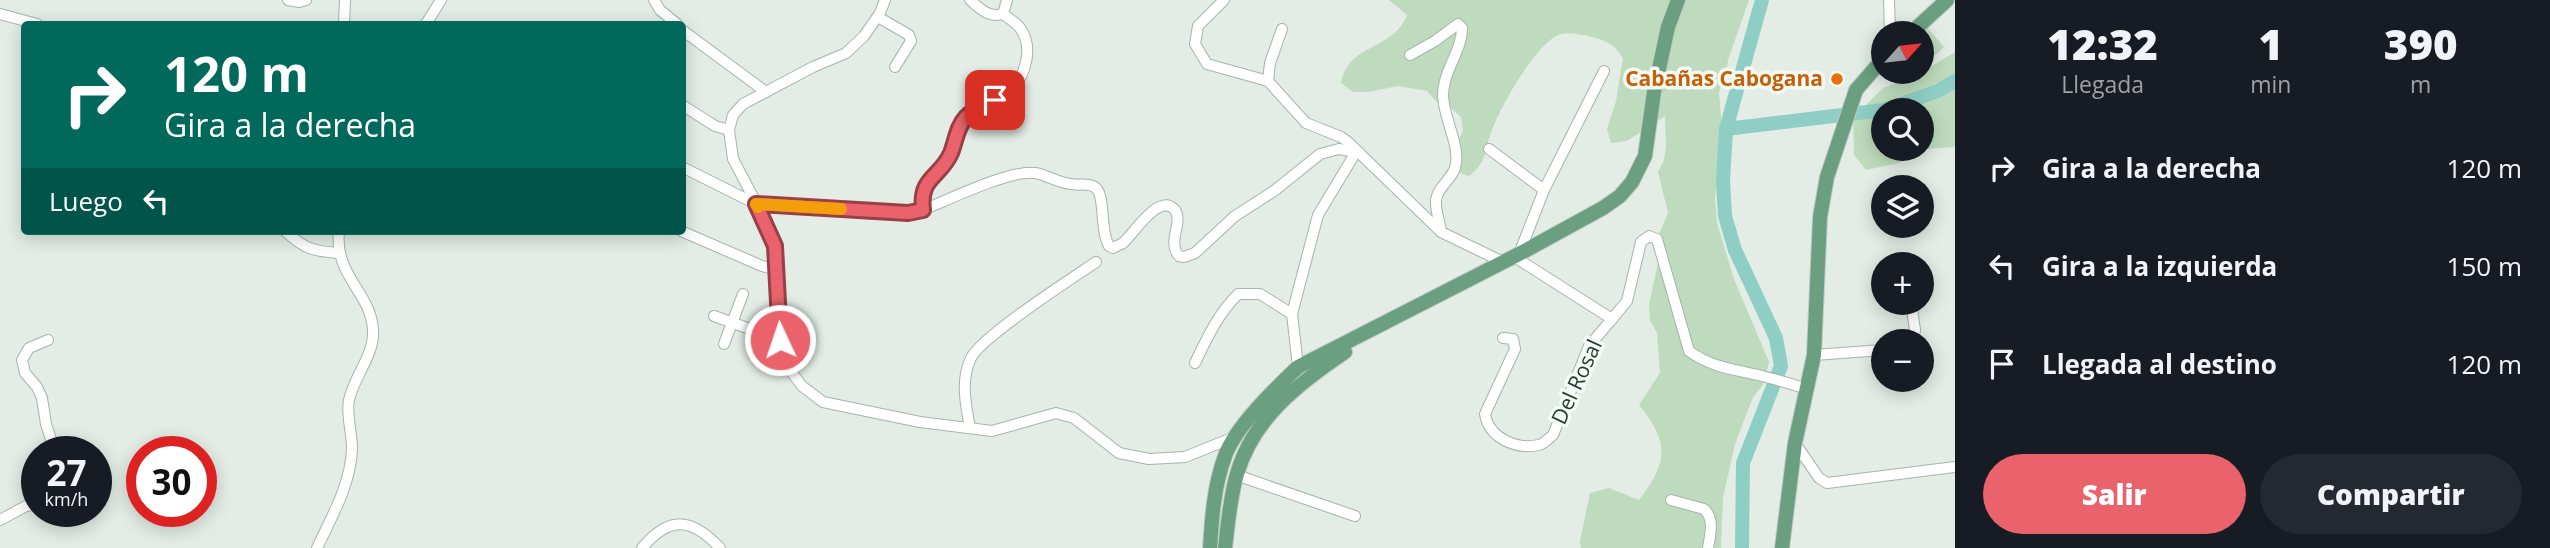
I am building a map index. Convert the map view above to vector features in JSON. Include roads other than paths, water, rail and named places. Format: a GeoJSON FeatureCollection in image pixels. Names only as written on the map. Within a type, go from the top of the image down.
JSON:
{"type":"FeatureCollection","features":[{"type":"Feature","properties":{"kind":"main road"},"geometry":{"type":"LineString","coordinates":[[1210,548],[1213,502],[1225,454],[1236,436],[1273,391],[1298,367],[1603,208],[1620,196],[1632,182],[1645,156],[1654,92],[1668,27],[1678,0]]}},
{"type":"Feature","properties":{"kind":"main road"},"geometry":{"type":"LineString","coordinates":[[1923,21],[1947,0]]}},
{"type":"Feature","properties":{"kind":"main road"},"geometry":{"type":"LineString","coordinates":[[1782,548],[1795,443],[1814,355],[1820,217],[1827,177],[1856,90],[1871,73]]}},
{"type":"Feature","properties":{"kind":"main road"},"geometry":{"type":"LineString","coordinates":[[1225,548],[1236,475],[1253,436],[1287,394],[1383,325]]}},
{"type":"Feature","properties":{"kind":"street"},"geometry":{"type":"LineString","coordinates":[[288,0],[306,0]]}},
{"type":"Feature","properties":{"kind":"street"},"geometry":{"type":"LineString","coordinates":[[344,21],[345,0]]}},
{"type":"Feature","properties":{"kind":"street"},"geometry":{"type":"LineString","coordinates":[[428,21],[441,0]]}},
{"type":"Feature","properties":{"kind":"street"},"geometry":{"type":"LineString","coordinates":[[654,0],[660,10],[673,21]]}},
{"type":"Feature","properties":{"kind":"street"},"geometry":{"type":"LineString","coordinates":[[885,0],[878,17],[864,36],[846,53],[813,66],[743,104],[733,115],[729,130],[733,159],[775,246],[780,340],[790,370],[802,386],[823,402],[920,422],[992,431],[1056,413],[1074,418],[1119,453],[1149,458],[1185,457],[1236,436],[1253,436]]}},
{"type":"Feature","properties":{"kind":"street"},"geometry":{"type":"LineString","coordinates":[[970,0],[987,15],[1003,14]]}},
{"type":"Feature","properties":{"kind":"street"},"geometry":{"type":"LineString","coordinates":[[1003,14],[1007,0]]}},
{"type":"Feature","properties":{"kind":"street"},"geometry":{"type":"LineString","coordinates":[[1224,0],[1198,26],[1195,44],[1207,64],[1268,81],[1306,123],[1341,137],[1441,232],[1512,257],[1612,319]]}},
{"type":"Feature","properties":{"kind":"street"},"geometry":{"type":"LineString","coordinates":[[1889,0],[1889,21]]}},
{"type":"Feature","properties":{"kind":"street"},"geometry":{"type":"LineString","coordinates":[[0,14],[26,21]]}},
{"type":"Feature","properties":{"kind":"street"},"geometry":{"type":"LineString","coordinates":[[923,210],[921,196],[927,180],[950,155],[959,127],[973,111],[1010,90],[1023,75],[1027,55],[1025,42],[1020,27],[1003,14]]}},
{"type":"Feature","properties":{"kind":"street"},"geometry":{"type":"LineString","coordinates":[[878,17],[909,35],[911,41],[895,67]]}},
{"type":"Feature","properties":{"kind":"street"},"geometry":{"type":"LineString","coordinates":[[1410,55],[1435,41],[1453,26],[1458,24],[1462,28],[1460,43],[1448,71],[1443,95],[1457,160],[1453,173],[1439,192],[1436,201],[1441,232]]}},
{"type":"Feature","properties":{"kind":"street"},"geometry":{"type":"LineString","coordinates":[[1268,81],[1270,63],[1282,29]]}},
{"type":"Feature","properties":{"kind":"street"},"geometry":{"type":"LineString","coordinates":[[686,33],[766,92]]}},
{"type":"Feature","properties":{"kind":"street"},"geometry":{"type":"LineString","coordinates":[[1512,257],[1604,71]]}},
{"type":"Feature","properties":{"kind":"street"},"geometry":{"type":"LineString","coordinates":[[686,108],[715,126],[729,130]]}},
{"type":"Feature","properties":{"kind":"street"},"geometry":{"type":"LineString","coordinates":[[686,169],[756,204],[908,213],[923,210],[1013,175],[1036,173],[1050,180],[1096,188],[1101,198],[1105,240],[1108,246],[1113,248],[1123,243],[1142,220],[1159,207],[1174,209],[1178,217],[1174,246],[1179,256],[1184,257],[1195,253],[1235,216],[1274,191],[1321,154],[1339,149],[1356,152]]}},
{"type":"Feature","properties":{"kind":"street"},"geometry":{"type":"LineString","coordinates":[[1489,149],[1544,190]]}},
{"type":"Feature","properties":{"kind":"street"},"geometry":{"type":"LineString","coordinates":[[1298,367],[1292,314],[1318,215],[1356,152]]}},
{"type":"Feature","properties":{"kind":"street"},"geometry":{"type":"LineString","coordinates":[[686,233],[762,266],[778,270]]}},
{"type":"Feature","properties":{"kind":"street"},"geometry":{"type":"LineString","coordinates":[[290,235],[302,246],[314,251],[338,253]]}},
{"type":"Feature","properties":{"kind":"street"},"geometry":{"type":"LineString","coordinates":[[317,548],[345,488],[352,448],[349,400],[372,343],[373,328],[364,302],[344,271],[338,253],[339,235]]}},
{"type":"Feature","properties":{"kind":"street","name":"Del Rosal"},"geometry":{"type":"LineString","coordinates":[[1503,338],[1513,340],[1515,349],[1505,375],[1488,405],[1486,422],[1511,445],[1541,445],[1553,435],[1589,346],[1627,301],[1641,242],[1649,236],[1657,239],[1689,351],[1704,362],[1721,368],[1759,375],[1807,389]]}},
{"type":"Feature","properties":{"kind":"street"},"geometry":{"type":"LineString","coordinates":[[970,428],[964,395],[967,370],[976,350],[1005,326],[1096,262]]}},
{"type":"Feature","properties":{"kind":"street"},"geometry":{"type":"LineString","coordinates":[[724,344],[743,294]]}},
{"type":"Feature","properties":{"kind":"street"},"geometry":{"type":"LineString","coordinates":[[1195,363],[1224,307],[1238,294],[1260,294],[1292,314]]}},
{"type":"Feature","properties":{"kind":"street"},"geometry":{"type":"LineString","coordinates":[[714,316],[780,340]]}},
{"type":"Feature","properties":{"kind":"street"},"geometry":{"type":"LineString","coordinates":[[48,340],[29,348],[22,360],[25,373],[42,398],[51,436]]}},
{"type":"Feature","properties":{"kind":"street"},"geometry":{"type":"LineString","coordinates":[[1814,355],[1871,351]]}},
{"type":"Feature","properties":{"kind":"street"},"geometry":{"type":"LineString","coordinates":[[1795,443],[1819,478],[1827,483],[1955,467]]}},
{"type":"Feature","properties":{"kind":"street"},"geometry":{"type":"LineString","coordinates":[[1236,475],[1355,516]]}},
{"type":"Feature","properties":{"kind":"street"},"geometry":{"type":"LineString","coordinates":[[1671,500],[1704,509],[1708,513],[1711,524],[1708,548]]}},
{"type":"Feature","properties":{"kind":"street"},"geometry":{"type":"LineString","coordinates":[[0,520],[21,509]]}},
{"type":"Feature","properties":{"kind":"street"},"geometry":{"type":"LineString","coordinates":[[642,548],[659,531],[684,523],[706,535],[720,548]]}},
{"type":"Feature","properties":{"kind":"waterway"},"geometry":{"type":"LineString","coordinates":[[1742,548],[1743,463],[1781,366],[1776,338],[1735,250],[1725,216],[1723,181],[1726,129],[1762,0]]}},
{"type":"Feature","properties":{"kind":"waterway"},"geometry":{"type":"LineString","coordinates":[[1918,98],[1955,81]]}},
{"type":"Feature","properties":{"kind":"waterway"},"geometry":{"type":"LineString","coordinates":[[1726,129],[1871,111]]}},
{"type":"Feature","properties":{"kind":"place","name":"Cabañas Cabogana"},"geometry":{"type":"Point","coordinates":[1837,79]}}]}
